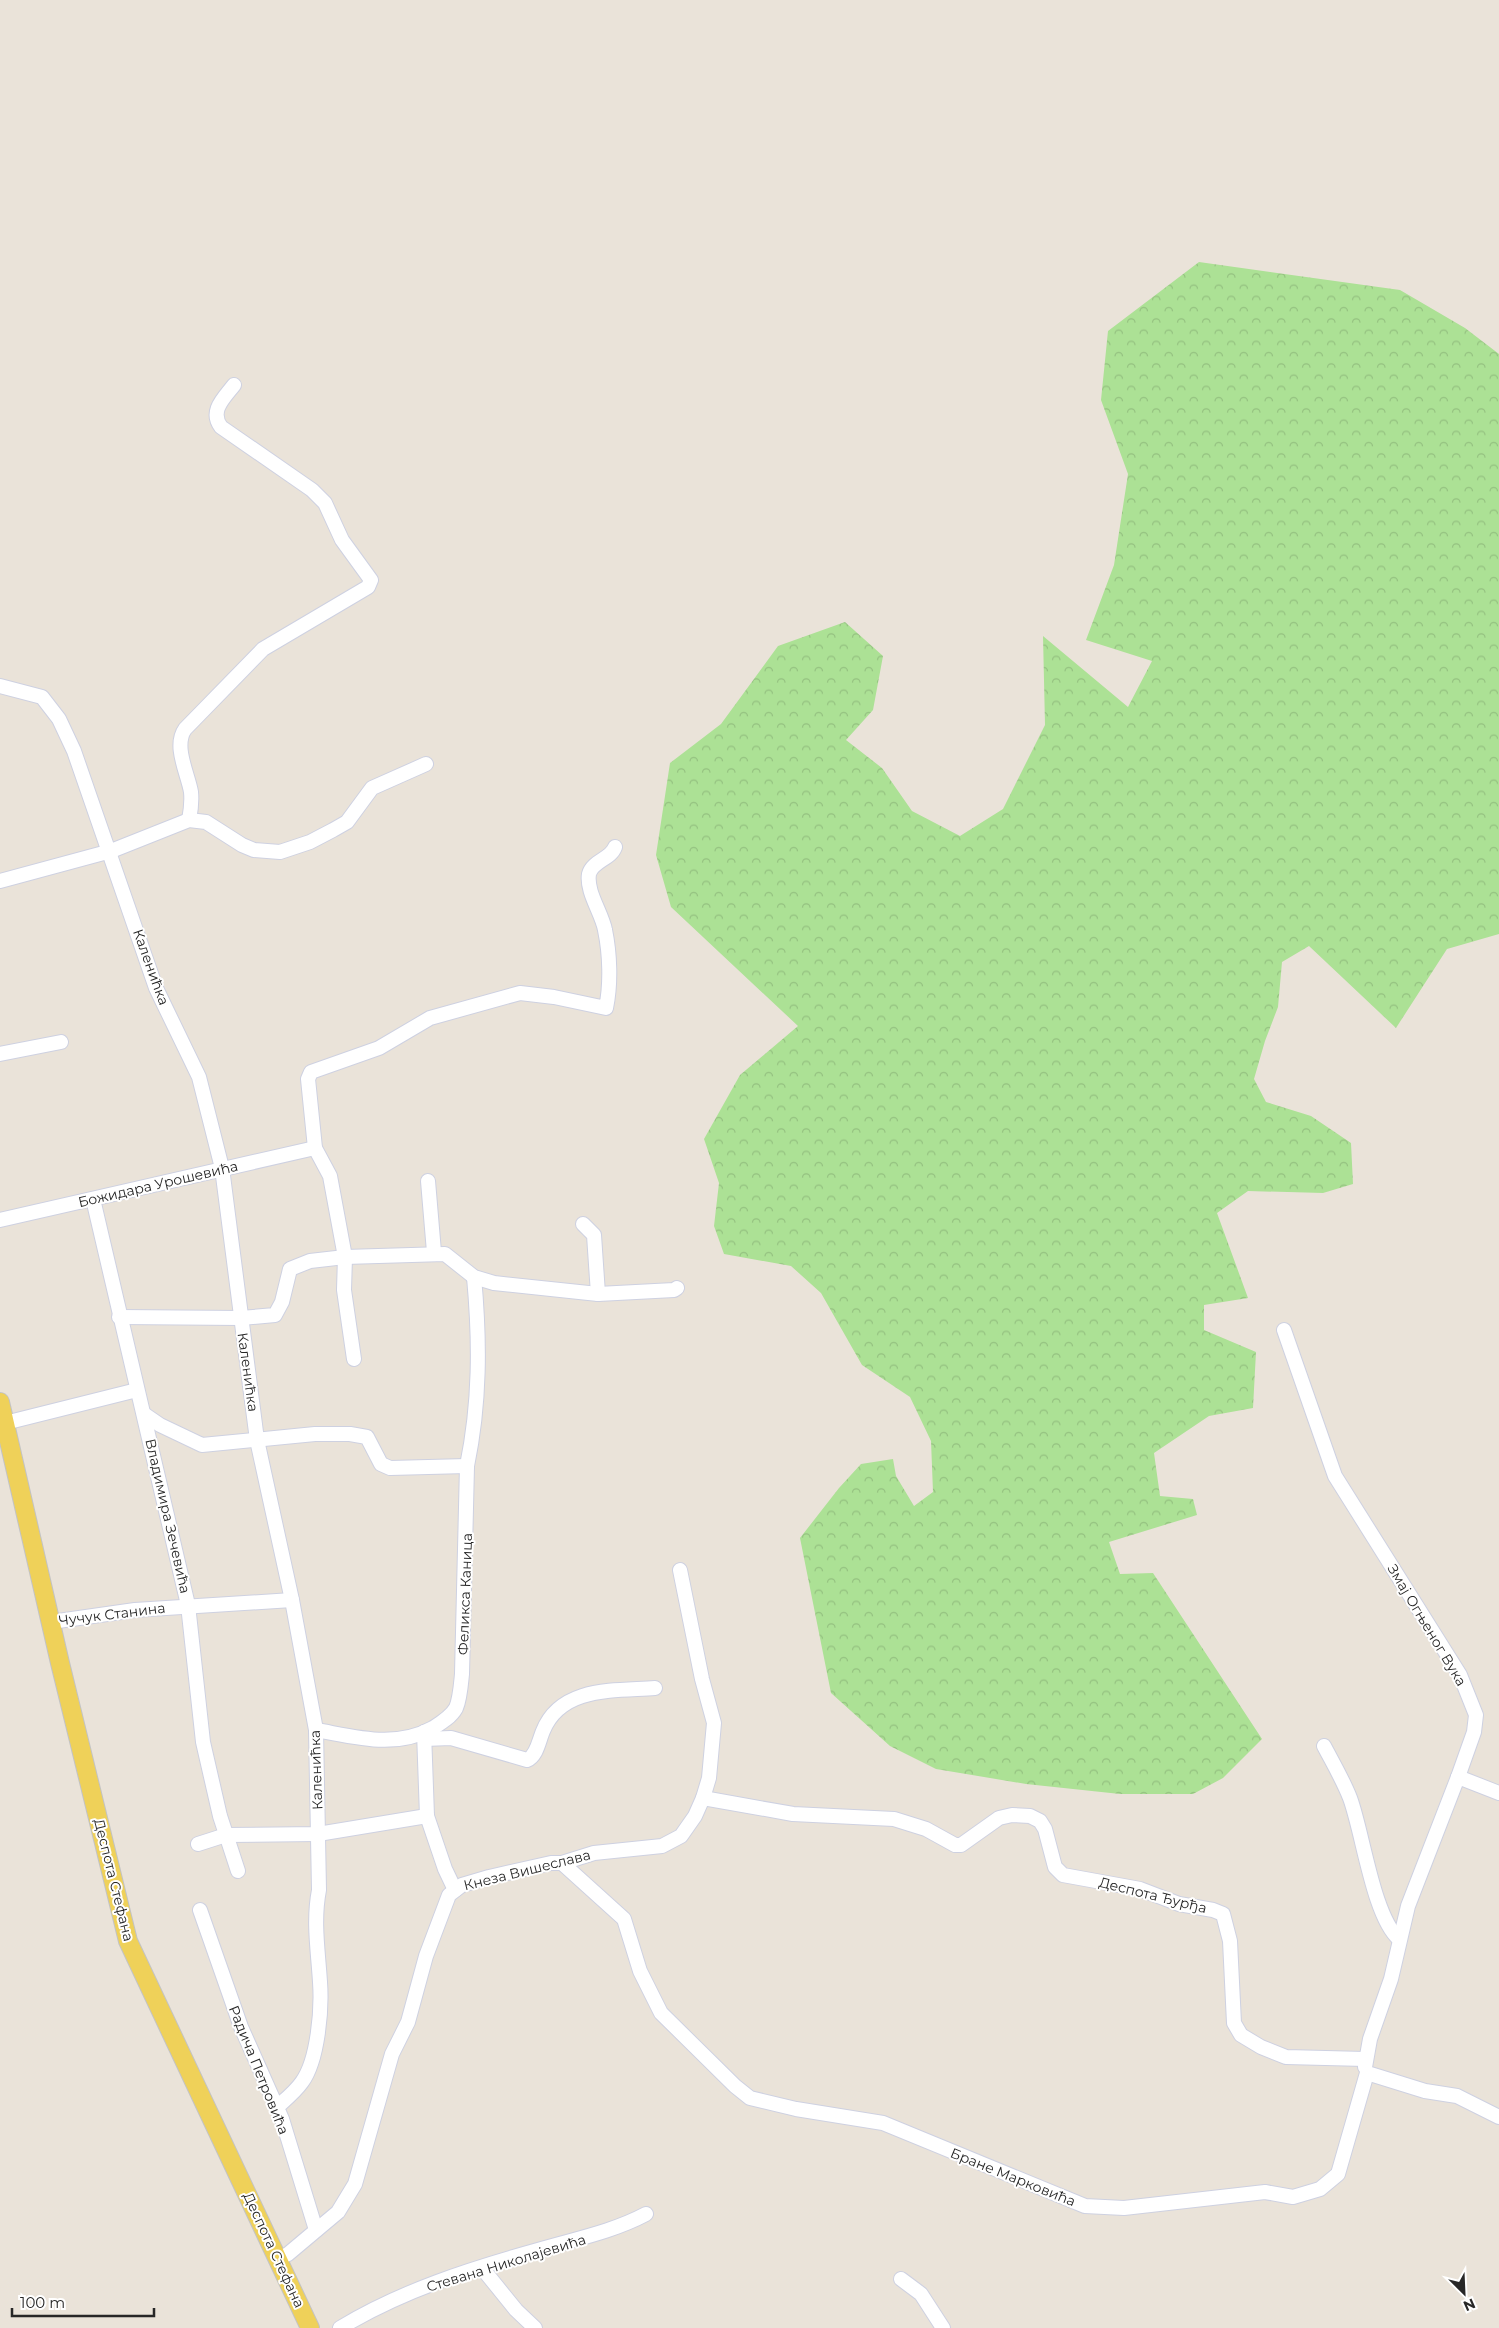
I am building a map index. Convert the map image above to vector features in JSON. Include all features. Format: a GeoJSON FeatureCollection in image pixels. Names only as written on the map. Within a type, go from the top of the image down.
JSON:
{"type":"FeatureCollection","features":[{"type":"Feature","properties":{"kind":"main road","name":"Деспота Стефана"},"geometry":{"type":"LineString","coordinates":[[0,1402],[128,1941],[310,2328]]}},
{"type":"Feature","properties":{"kind":"street"},"geometry":{"type":"LineString","coordinates":[[189,820],[192,800],[182,753],[182,734],[185,730],[263,649],[368,587],[371,580],[342,540],[325,503],[312,490],[221,427],[216,418],[216,412],[234,385]]}},
{"type":"Feature","properties":{"kind":"street","name":"Каленићка"},"geometry":{"type":"LineString","coordinates":[[0,686],[42,697],[59,719],[74,751],[156,988],[199,1076],[222,1168],[258,1440],[292,1600],[316,1730],[319,1890],[315,1919],[321,1988],[316,2040],[313,2056],[302,2081],[277,2107]]}},
{"type":"Feature","properties":{"kind":"street"},"geometry":{"type":"LineString","coordinates":[[0,881],[110,851],[189,820],[206,822],[242,846],[254,850],[280,852],[310,842],[347,822],[372,788],[426,764]]}},
{"type":"Feature","properties":{"kind":"street"},"geometry":{"type":"LineString","coordinates":[[354,1359],[344,1290],[345,1257],[330,1176],[315,1148],[308,1079],[311,1072],[379,1048],[430,1018],[520,992],[554,996],[606,1008],[609,976],[606,931],[592,892],[589,876],[592,868],[613,853],[615,847]]}},
{"type":"Feature","properties":{"kind":"street"},"geometry":{"type":"LineString","coordinates":[[0,1054],[61,1042]]}},
{"type":"Feature","properties":{"kind":"street","name":"Божидара Урошевића"},"geometry":{"type":"LineString","coordinates":[[0,1220],[315,1148]]}},
{"type":"Feature","properties":{"kind":"street"},"geometry":{"type":"LineString","coordinates":[[428,1181],[434,1252]]}},
{"type":"Feature","properties":{"kind":"street","name":"Владимира Зечевића"},"geometry":{"type":"LineString","coordinates":[[93,1199],[119,1317],[144,1414],[188,1606],[203,1742],[226,1836],[238,1871]]}},
{"type":"Feature","properties":{"kind":"street"},"geometry":{"type":"LineString","coordinates":[[583,1224],[592,1232],[596,1244],[598,1294]]}},
{"type":"Feature","properties":{"kind":"street"},"geometry":{"type":"LineString","coordinates":[[119,1317],[241,1318],[274,1315],[282,1302],[290,1269],[310,1261],[434,1252],[445,1254],[474,1277],[494,1283],[598,1294],[674,1290],[676,1288]]}},
{"type":"Feature","properties":{"kind":"street","name":"Феликса Каница"},"geometry":{"type":"LineString","coordinates":[[424,1736],[441,1723],[456,1707],[462,1674],[467,1466],[478,1389],[479,1325],[474,1277]]}},
{"type":"Feature","properties":{"kind":"street","name":"Змај Огњеног Вука"},"geometry":{"type":"LineString","coordinates":[[1284,1330],[1335,1476],[1460,1675],[1473,1704],[1476,1720],[1474,1732],[1458,1777],[1408,1906],[1391,1979],[1366,2066]]}},
{"type":"Feature","properties":{"kind":"street"},"geometry":{"type":"LineString","coordinates":[[5,1423],[137,1390]]}},
{"type":"Feature","properties":{"kind":"street"},"geometry":{"type":"LineString","coordinates":[[144,1414],[160,1425],[202,1445],[314,1434],[350,1434],[367,1437],[381,1464],[390,1468],[467,1466]]}},
{"type":"Feature","properties":{"kind":"street","name":"Кнеза Вишеслава"},"geometry":{"type":"LineString","coordinates":[[278,2259],[288,2254],[338,2212],[355,2184],[392,2054],[408,2022],[426,1956],[444,1904],[455,1890],[462,1885],[489,1877],[551,1863],[562,1863],[594,1853],[662,1846],[681,1836],[703,1798],[709,1778],[714,1723],[702,1679],[680,1570]]}},
{"type":"Feature","properties":{"kind":"street","name":"Чучук Станина"},"geometry":{"type":"LineString","coordinates":[[51,1622],[135,1610],[292,1600]]}},
{"type":"Feature","properties":{"kind":"street"},"geometry":{"type":"LineString","coordinates":[[316,1730],[380,1741],[424,1736],[451,1738],[527,1760],[532,1757],[551,1716],[564,1703],[586,1694],[600,1691],[655,1688]]}},
{"type":"Feature","properties":{"kind":"street"},"geometry":{"type":"LineString","coordinates":[[424,1736],[427,1816],[445,1869],[455,1890]]}},
{"type":"Feature","properties":{"kind":"street"},"geometry":{"type":"LineString","coordinates":[[1324,1746],[1349,1797],[1377,1896],[1392,1931],[1399,1939]]}},
{"type":"Feature","properties":{"kind":"street"},"geometry":{"type":"LineString","coordinates":[[1458,1777],[1499,1793]]}},
{"type":"Feature","properties":{"kind":"street","name":"Деспота Ђурђа"},"geometry":{"type":"LineString","coordinates":[[703,1798],[793,1814],[894,1819],[926,1830],[955,1845],[961,1845],[969,1841],[999,1818],[1012,1815],[1030,1816],[1040,1821],[1045,1829],[1055,1867],[1063,1875],[1140,1889],[1179,1904],[1213,1910],[1223,1914],[1230,1940],[1234,2023],[1241,2035],[1261,2047],[1286,2057],[1366,2066]]}},
{"type":"Feature","properties":{"kind":"street"},"geometry":{"type":"LineString","coordinates":[[198,1844],[226,1836],[318,1834],[427,1816]]}},
{"type":"Feature","properties":{"kind":"street","name":"Бране Марковића"},"geometry":{"type":"LineString","coordinates":[[562,1863],[624,1919],[640,1970],[661,2012],[735,2086],[750,2098],[796,2110],[883,2123],[1085,2206],[1124,2208],[1265,2192],[1293,2197],[1320,2189],[1338,2174],[1366,2066]]}},
{"type":"Feature","properties":{"kind":"street","name":"Радича Петровића"},"geometry":{"type":"LineString","coordinates":[[200,1910],[241,2027],[277,2107],[316,2230]]}},
{"type":"Feature","properties":{"kind":"street"},"geometry":{"type":"LineString","coordinates":[[1366,2066],[1425,2091],[1457,2096],[1499,2117]]}},
{"type":"Feature","properties":{"kind":"street","name":"Стевана Николајевића"},"geometry":{"type":"LineString","coordinates":[[340,2328],[374,2308],[404,2295],[482,2268],[600,2234],[646,2214]]}},
{"type":"Feature","properties":{"kind":"street"},"geometry":{"type":"LineString","coordinates":[[482,2268],[516,2310],[535,2328]]}},
{"type":"Feature","properties":{"kind":"street"},"geometry":{"type":"LineString","coordinates":[[901,2279],[921,2294],[943,2328]]}},
{"type":"Feature","properties":{"kind":"green space"},"geometry":{"type":"Polygon","coordinates":[[[1199,262],[1400,290],[1465,328],[1499,354],[1499,934],[1447,949],[1396,1028],[1309,946],[1282,962],[1278,1007],[1265,1041],[1254,1079],[1266,1102],[1311,1116],[1351,1143],[1353,1184],[1323,1193],[1248,1191],[1217,1213],[1248,1298],[1204,1305],[1204,1330],[1256,1352],[1253,1408],[1209,1416],[1154,1453],[1160,1496],[1193,1499],[1197,1515],[1109,1542],[1120,1574],[1153,1573],[1262,1739],[1223,1778],[1193,1794],[1120,1794],[1026,1784],[936,1769],[890,1746],[831,1693],[800,1538],[839,1488],[861,1464],[893,1459],[896,1476],[914,1506],[933,1492],[931,1441],[910,1397],[862,1365],[821,1293],[791,1266],[724,1254],[714,1226],[719,1183],[704,1139],[740,1075],[798,1026],[671,907],[656,855],[670,763],[721,724],[778,646],[845,622],[883,656],[873,710],[846,740],[882,768],[912,811],[960,836],[1003,809],[1045,725],[1043,636],[1128,707],[1152,661],[1086,640],[1114,565],[1128,474],[1101,400],[1108,331],[1199,262]]]}}]}
